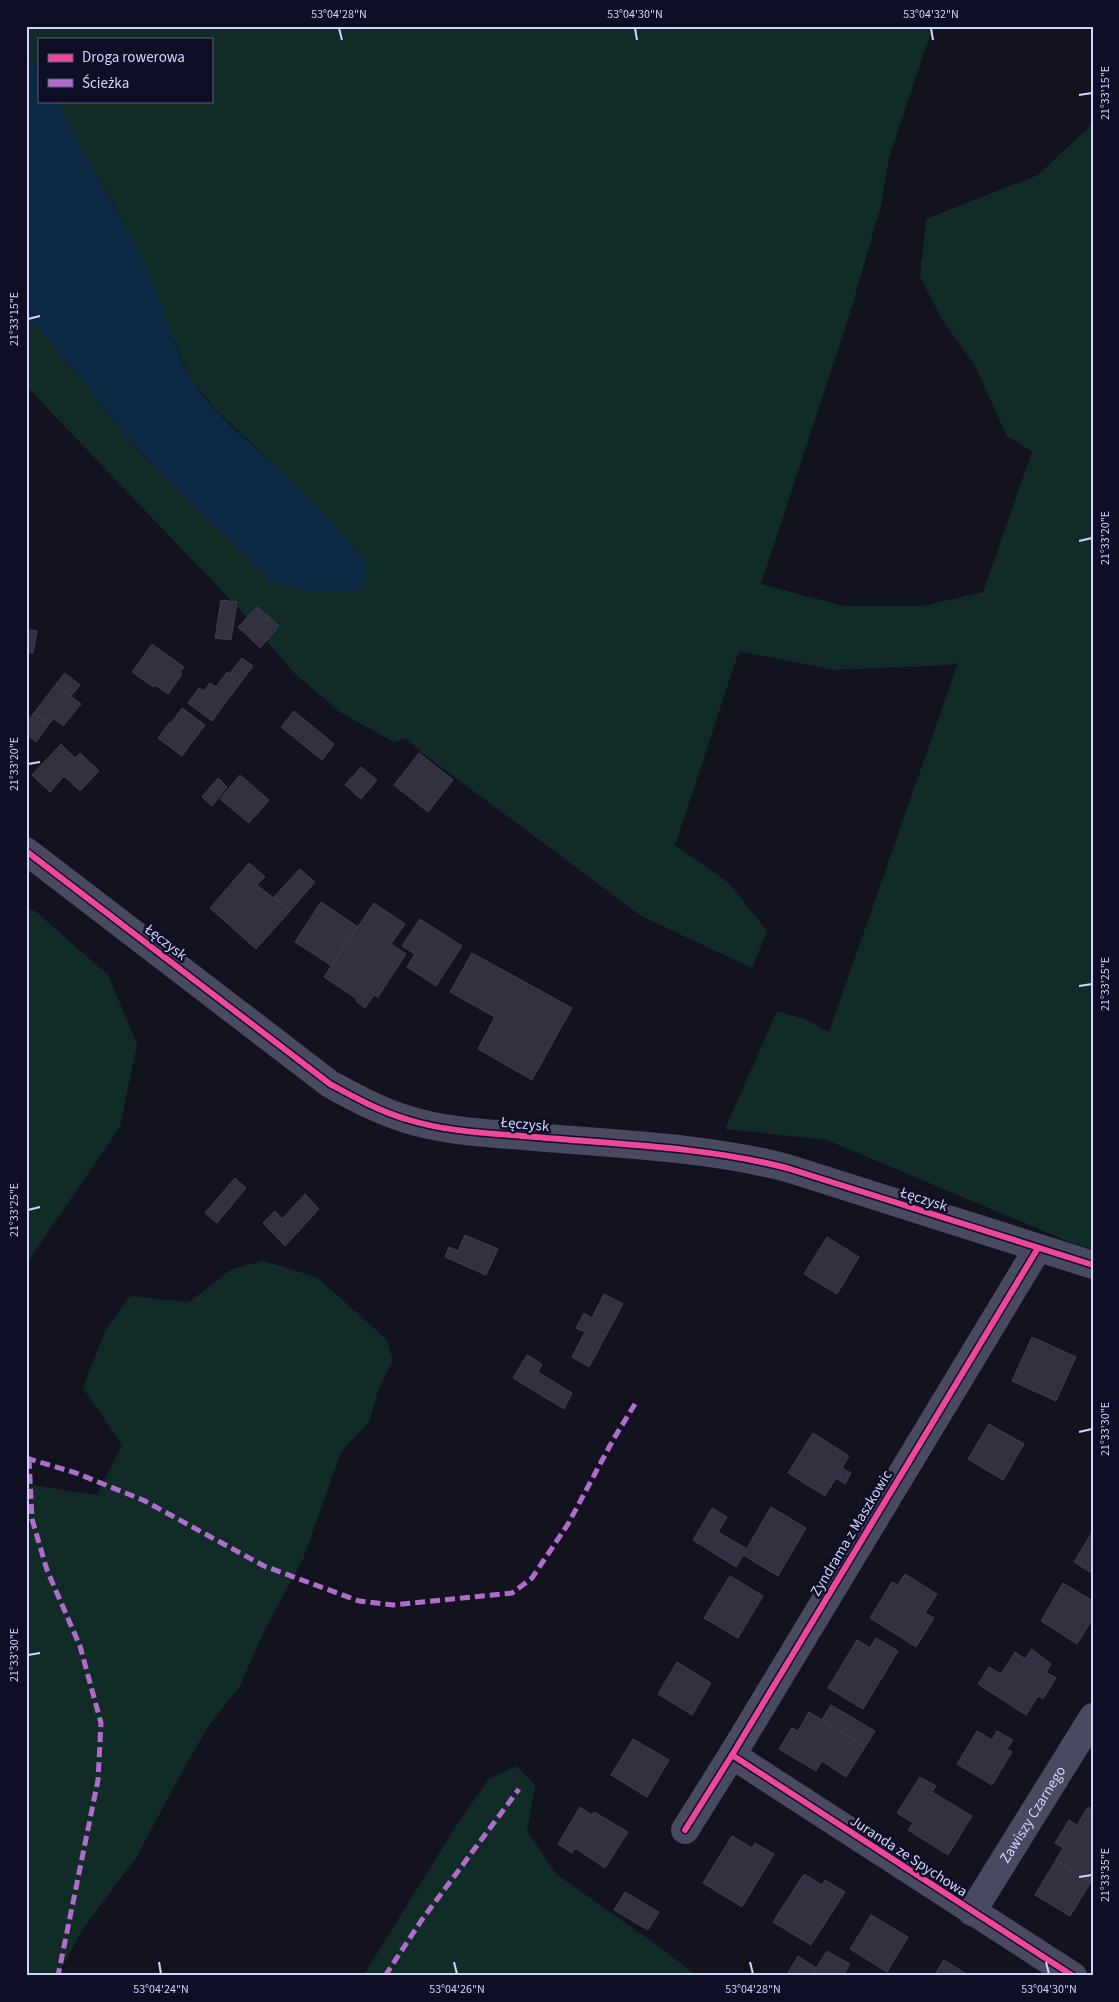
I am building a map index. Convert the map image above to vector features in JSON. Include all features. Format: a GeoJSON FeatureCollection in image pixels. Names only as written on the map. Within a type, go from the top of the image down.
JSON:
{"type":"FeatureCollection","features":[{"type":"Feature","properties":{"kind":"street","name":"Łęczysk"},"geometry":{"type":"LineString","coordinates":[[26,850],[330,1084],[374,1107],[407,1120],[477,1132],[663,1149],[757,1161],[795,1171],[1093,1264]]}},
{"type":"Feature","properties":{"kind":"street","name":"Zyndrama z Maszkowic"},"geometry":{"type":"LineString","coordinates":[[685,1830],[1038,1248]]}},
{"type":"Feature","properties":{"kind":"street","name":"Zawiszy Czarnego"},"geometry":{"type":"LineString","coordinates":[[972,1912],[1093,1718]]}},
{"type":"Feature","properties":{"kind":"street","name":"Juranda ze Spychowa"},"geometry":{"type":"LineString","coordinates":[[732,1755],[1073,1976]]}},
{"type":"Feature","properties":{"kind":"green space"},"geometry":{"type":"Polygon","coordinates":[[[26,26],[933,26],[889,158],[881,205],[850,313],[761,584],[844,606],[922,606],[983,592],[1032,452],[1007,436],[974,364],[943,321],[920,277],[926,219],[1038,175],[1090,126],[1093,112],[1093,1249],[1074,1244],[827,1140],[725,1129],[777,1011],[807,1020],[829,1032],[958,663],[950,665],[834,670],[739,651],[675,845],[729,883],[767,931],[752,968],[641,916],[421,752],[406,738],[394,742],[343,714],[295,674],[242,612],[26,386],[26,318],[50,341],[140,452],[220,530],[363,557],[286,476],[216,410],[192,381],[170,331],[150,277],[117,210],[72,131],[58,102],[212,102],[212,38],[38,38],[38,68],[26,54],[26,26]]]}},
{"type":"Feature","properties":{"kind":"green space"},"geometry":{"type":"Polygon","coordinates":[[[26,908],[35,911],[108,975],[137,1044],[120,1127],[26,1264],[26,908]]]}},
{"type":"Feature","properties":{"kind":"green space"},"geometry":{"type":"Polygon","coordinates":[[[263,1261],[317,1277],[387,1340],[393,1360],[378,1390],[369,1422],[341,1452],[303,1559],[263,1633],[240,1686],[210,1724],[136,1858],[83,1929],[57,1976],[26,1976],[26,1484],[97,1495],[122,1445],[83,1388],[105,1331],[130,1296],[189,1302],[232,1269],[263,1261]]]}},
{"type":"Feature","properties":{"kind":"green space"},"geometry":{"type":"Polygon","coordinates":[[[516,1766],[535,1785],[527,1831],[556,1874],[661,1948],[697,1976],[363,1976],[458,1823],[489,1779],[516,1766]]]}},
{"type":"Feature","properties":{"kind":"water"},"geometry":{"type":"Polygon","coordinates":[[[26,54],[38,68],[38,102],[58,102],[150,275],[174,341],[192,380],[220,415],[279,469],[363,557],[368,574],[359,592],[308,591],[270,580],[140,452],[50,341],[26,318],[26,54]]]}},
{"type":"Feature","properties":{"kind":"building"},"geometry":{"type":"Polygon","coordinates":[[[221,600],[237,602],[231,640],[215,638],[221,600]]]}},
{"type":"Feature","properties":{"kind":"building"},"geometry":{"type":"Polygon","coordinates":[[[257,607],[269,617],[250,638],[238,627],[257,607]]]}},
{"type":"Feature","properties":{"kind":"building"},"geometry":{"type":"Polygon","coordinates":[[[269,617],[279,626],[260,648],[250,638],[269,617]]]}},
{"type":"Feature","properties":{"kind":"building"},"geometry":{"type":"Polygon","coordinates":[[[26,629],[37,631],[33,653],[26,652],[26,629]]]}},
{"type":"Feature","properties":{"kind":"building"},"geometry":{"type":"Polygon","coordinates":[[[152,644],[184,667],[180,672],[182,674],[168,694],[155,685],[153,687],[132,672],[152,644]]]}},
{"type":"Feature","properties":{"kind":"building"},"geometry":{"type":"Polygon","coordinates":[[[242,658],[253,666],[241,682],[229,674],[242,658]]]}},
{"type":"Feature","properties":{"kind":"building"},"geometry":{"type":"Polygon","coordinates":[[[227,672],[241,682],[212,721],[188,703],[199,688],[204,691],[210,683],[216,687],[227,672]]]}},
{"type":"Feature","properties":{"kind":"building"},"geometry":{"type":"Polygon","coordinates":[[[65,673],[80,685],[71,696],[56,684],[65,673]]]}},
{"type":"Feature","properties":{"kind":"building"},"geometry":{"type":"Polygon","coordinates":[[[56,684],[81,704],[63,726],[54,719],[49,724],[34,713],[56,684]]]}},
{"type":"Feature","properties":{"kind":"building"},"geometry":{"type":"Polygon","coordinates":[[[182,708],[205,725],[194,740],[171,723],[182,708]]]}},
{"type":"Feature","properties":{"kind":"building"},"geometry":{"type":"Polygon","coordinates":[[[294,711],[334,744],[322,760],[281,727],[294,711]]]}},
{"type":"Feature","properties":{"kind":"building"},"geometry":{"type":"Polygon","coordinates":[[[34,713],[49,724],[36,742],[26,734],[26,723],[34,713]]]}},
{"type":"Feature","properties":{"kind":"building"},"geometry":{"type":"Polygon","coordinates":[[[169,723],[193,741],[182,756],[158,738],[169,723]]]}},
{"type":"Feature","properties":{"kind":"building"},"geometry":{"type":"Polygon","coordinates":[[[61,744],[75,758],[80,753],[99,771],[80,791],[64,776],[50,792],[32,775],[61,744]]]}},
{"type":"Feature","properties":{"kind":"building"},"geometry":{"type":"Polygon","coordinates":[[[419,753],[453,780],[428,812],[394,785],[419,753]]]}},
{"type":"Feature","properties":{"kind":"building"},"geometry":{"type":"Polygon","coordinates":[[[361,767],[377,780],[361,799],[345,785],[361,767]]]}},
{"type":"Feature","properties":{"kind":"building"},"geometry":{"type":"Polygon","coordinates":[[[240,775],[269,800],[249,823],[220,799],[240,775]]]}},
{"type":"Feature","properties":{"kind":"building"},"geometry":{"type":"Polygon","coordinates":[[[218,778],[227,787],[212,806],[202,797],[218,778]]]}},
{"type":"Feature","properties":{"kind":"building"},"geometry":{"type":"Polygon","coordinates":[[[249,863],[265,877],[257,885],[290,911],[256,949],[210,908],[249,863]]]}},
{"type":"Feature","properties":{"kind":"building"},"geometry":{"type":"Polygon","coordinates":[[[300,869],[315,882],[290,911],[274,897],[300,869]]]}},
{"type":"Feature","properties":{"kind":"building"},"geometry":{"type":"Polygon","coordinates":[[[321,902],[358,927],[332,966],[295,942],[321,902]]]}},
{"type":"Feature","properties":{"kind":"building"},"geometry":{"type":"Polygon","coordinates":[[[374,903],[405,924],[391,944],[406,954],[378,997],[374,995],[365,1008],[356,1001],[357,999],[324,977],[374,903]]]}},
{"type":"Feature","properties":{"kind":"building"},"geometry":{"type":"Polygon","coordinates":[[[420,919],[462,946],[436,986],[407,967],[415,954],[402,946],[420,919]]]}},
{"type":"Feature","properties":{"kind":"building"},"geometry":{"type":"Polygon","coordinates":[[[472,953],[572,1008],[532,1080],[478,1049],[495,1017],[450,992],[472,953]]]}},
{"type":"Feature","properties":{"kind":"building"},"geometry":{"type":"Polygon","coordinates":[[[235,1178],[246,1188],[217,1223],[205,1213],[235,1178]]]}},
{"type":"Feature","properties":{"kind":"building"},"geometry":{"type":"Polygon","coordinates":[[[305,1194],[319,1209],[285,1246],[263,1223],[275,1211],[282,1219],[305,1194]]]}},
{"type":"Feature","properties":{"kind":"building"},"geometry":{"type":"Polygon","coordinates":[[[465,1235],[498,1249],[486,1275],[445,1257],[449,1247],[458,1251],[465,1235]]]}},
{"type":"Feature","properties":{"kind":"building"},"geometry":{"type":"Polygon","coordinates":[[[827,1237],[859,1257],[837,1294],[804,1274],[827,1237]]]}},
{"type":"Feature","properties":{"kind":"building"},"geometry":{"type":"Polygon","coordinates":[[[604,1294],[623,1304],[589,1367],[572,1357],[585,1332],[576,1328],[584,1313],[592,1318],[604,1294]]]}},
{"type":"Feature","properties":{"kind":"building"},"geometry":{"type":"Polygon","coordinates":[[[1032,1337],[1076,1357],[1056,1401],[1012,1381],[1032,1337]]]}},
{"type":"Feature","properties":{"kind":"building"},"geometry":{"type":"Polygon","coordinates":[[[527,1355],[542,1364],[538,1372],[572,1393],[564,1409],[513,1378],[527,1355]]]}},
{"type":"Feature","properties":{"kind":"building"},"geometry":{"type":"Polygon","coordinates":[[[989,1424],[1024,1444],[1003,1480],[968,1459],[989,1424]]]}},
{"type":"Feature","properties":{"kind":"building"},"geometry":{"type":"Polygon","coordinates":[[[813,1433],[849,1456],[842,1468],[851,1473],[845,1484],[836,1478],[825,1496],[788,1473],[813,1433]]]}},
{"type":"Feature","properties":{"kind":"building"},"geometry":{"type":"Polygon","coordinates":[[[771,1507],[806,1528],[778,1576],[743,1555],[771,1507]]]}},
{"type":"Feature","properties":{"kind":"building"},"geometry":{"type":"Polygon","coordinates":[[[712,1508],[727,1517],[718,1532],[747,1549],[736,1567],[693,1540],[712,1508]]]}},
{"type":"Feature","properties":{"kind":"building"},"geometry":{"type":"Polygon","coordinates":[[[1093,1531],[1093,1574],[1074,1562],[1093,1531]]]}},
{"type":"Feature","properties":{"kind":"building"},"geometry":{"type":"Polygon","coordinates":[[[905,1574],[937,1594],[925,1613],[934,1618],[916,1647],[870,1618],[892,1582],[898,1585],[905,1574]]]}},
{"type":"Feature","properties":{"kind":"building"},"geometry":{"type":"Polygon","coordinates":[[[730,1576],[763,1596],[738,1638],[704,1618],[730,1576]]]}},
{"type":"Feature","properties":{"kind":"building"},"geometry":{"type":"Polygon","coordinates":[[[1063,1583],[1093,1601],[1093,1618],[1077,1644],[1041,1621],[1063,1583]]]}},
{"type":"Feature","properties":{"kind":"building"},"geometry":{"type":"Polygon","coordinates":[[[876,1638],[898,1651],[863,1709],[828,1688],[857,1640],[870,1648],[876,1638]]]}},
{"type":"Feature","properties":{"kind":"building"},"geometry":{"type":"Polygon","coordinates":[[[1032,1649],[1051,1664],[1046,1672],[1056,1678],[1043,1699],[1038,1696],[1026,1715],[978,1684],[989,1667],[1001,1674],[1015,1652],[1025,1659],[1032,1649]]]}},
{"type":"Feature","properties":{"kind":"building"},"geometry":{"type":"Polygon","coordinates":[[[677,1662],[711,1683],[692,1715],[658,1694],[677,1662]]]}},
{"type":"Feature","properties":{"kind":"building"},"geometry":{"type":"Polygon","coordinates":[[[831,1705],[875,1731],[865,1747],[822,1720],[831,1705]]]}},
{"type":"Feature","properties":{"kind":"building"},"geometry":{"type":"Polygon","coordinates":[[[809,1712],[865,1747],[846,1777],[822,1761],[816,1771],[779,1749],[792,1728],[798,1731],[809,1712]]]}},
{"type":"Feature","properties":{"kind":"building"},"geometry":{"type":"Polygon","coordinates":[[[977,1731],[992,1740],[997,1731],[1013,1740],[1007,1749],[1012,1752],[992,1785],[957,1764],[977,1731]]]}},
{"type":"Feature","properties":{"kind":"building"},"geometry":{"type":"Polygon","coordinates":[[[633,1739],[669,1760],[647,1797],[611,1775],[633,1739]]]}},
{"type":"Feature","properties":{"kind":"building"},"geometry":{"type":"Polygon","coordinates":[[[920,1777],[936,1786],[932,1792],[972,1816],[948,1855],[908,1830],[913,1823],[897,1813],[920,1777]]]}},
{"type":"Feature","properties":{"kind":"building"},"geometry":{"type":"Polygon","coordinates":[[[580,1807],[592,1815],[594,1812],[628,1832],[605,1868],[575,1848],[572,1853],[558,1844],[580,1807]]]}},
{"type":"Feature","properties":{"kind":"building"},"geometry":{"type":"Polygon","coordinates":[[[1088,1807],[1093,1810],[1093,1884],[1056,1860],[1063,1848],[1055,1843],[1069,1820],[1077,1825],[1088,1807]]]}},
{"type":"Feature","properties":{"kind":"building"},"geometry":{"type":"Polygon","coordinates":[[[732,1836],[752,1848],[755,1843],[774,1854],[742,1907],[703,1883],[732,1836]]]}},
{"type":"Feature","properties":{"kind":"building"},"geometry":{"type":"Polygon","coordinates":[[[1056,1860],[1091,1882],[1070,1916],[1035,1895],[1056,1860]]]}},
{"type":"Feature","properties":{"kind":"building"},"geometry":{"type":"Polygon","coordinates":[[[804,1874],[822,1885],[825,1880],[845,1892],[811,1945],[773,1922],[804,1874]]]}},
{"type":"Feature","properties":{"kind":"building"},"geometry":{"type":"Polygon","coordinates":[[[625,1892],[659,1912],[648,1930],[614,1910],[625,1892]]]}},
{"type":"Feature","properties":{"kind":"building"},"geometry":{"type":"Polygon","coordinates":[[[871,1915],[908,1937],[887,1972],[850,1949],[871,1915]]]}},
{"type":"Feature","properties":{"kind":"building"},"geometry":{"type":"Polygon","coordinates":[[[827,1951],[850,1964],[843,1976],[811,1976],[827,1951]]]}},
{"type":"Feature","properties":{"kind":"building"},"geometry":{"type":"Polygon","coordinates":[[[798,1956],[816,1968],[811,1976],[786,1976],[798,1956]]]}},
{"type":"Feature","properties":{"kind":"building"},"geometry":{"type":"Polygon","coordinates":[[[944,1960],[970,1976],[934,1976],[944,1960]]]}},
{"type":"Feature","properties":{"kind":"marked path"},"geometry":{"type":"LineString","coordinates":[[26,1458],[76,1473],[143,1500],[264,1566],[359,1601],[393,1605],[512,1593],[532,1578],[568,1524],[613,1440],[635,1404]]}},
{"type":"Feature","properties":{"kind":"marked path"},"geometry":{"type":"LineString","coordinates":[[29,1459],[32,1519],[47,1570],[80,1646],[101,1723],[98,1780],[58,1976]]}},
{"type":"Feature","properties":{"kind":"marked path"},"geometry":{"type":"LineString","coordinates":[[385,1976],[421,1921],[519,1789]]}},
{"type":"Feature","properties":{"kind":"cycle path"},"geometry":{"type":"LineString","coordinates":[[26,851],[330,1084],[396,1116],[420,1123],[464,1131],[689,1150],[755,1161],[787,1168],[1093,1265]]}},
{"type":"Feature","properties":{"kind":"cycle path"},"geometry":{"type":"LineString","coordinates":[[685,1830],[1038,1248]]}},
{"type":"Feature","properties":{"kind":"cycle path"},"geometry":{"type":"LineString","coordinates":[[732,1755],[1073,1976]]}}]}
